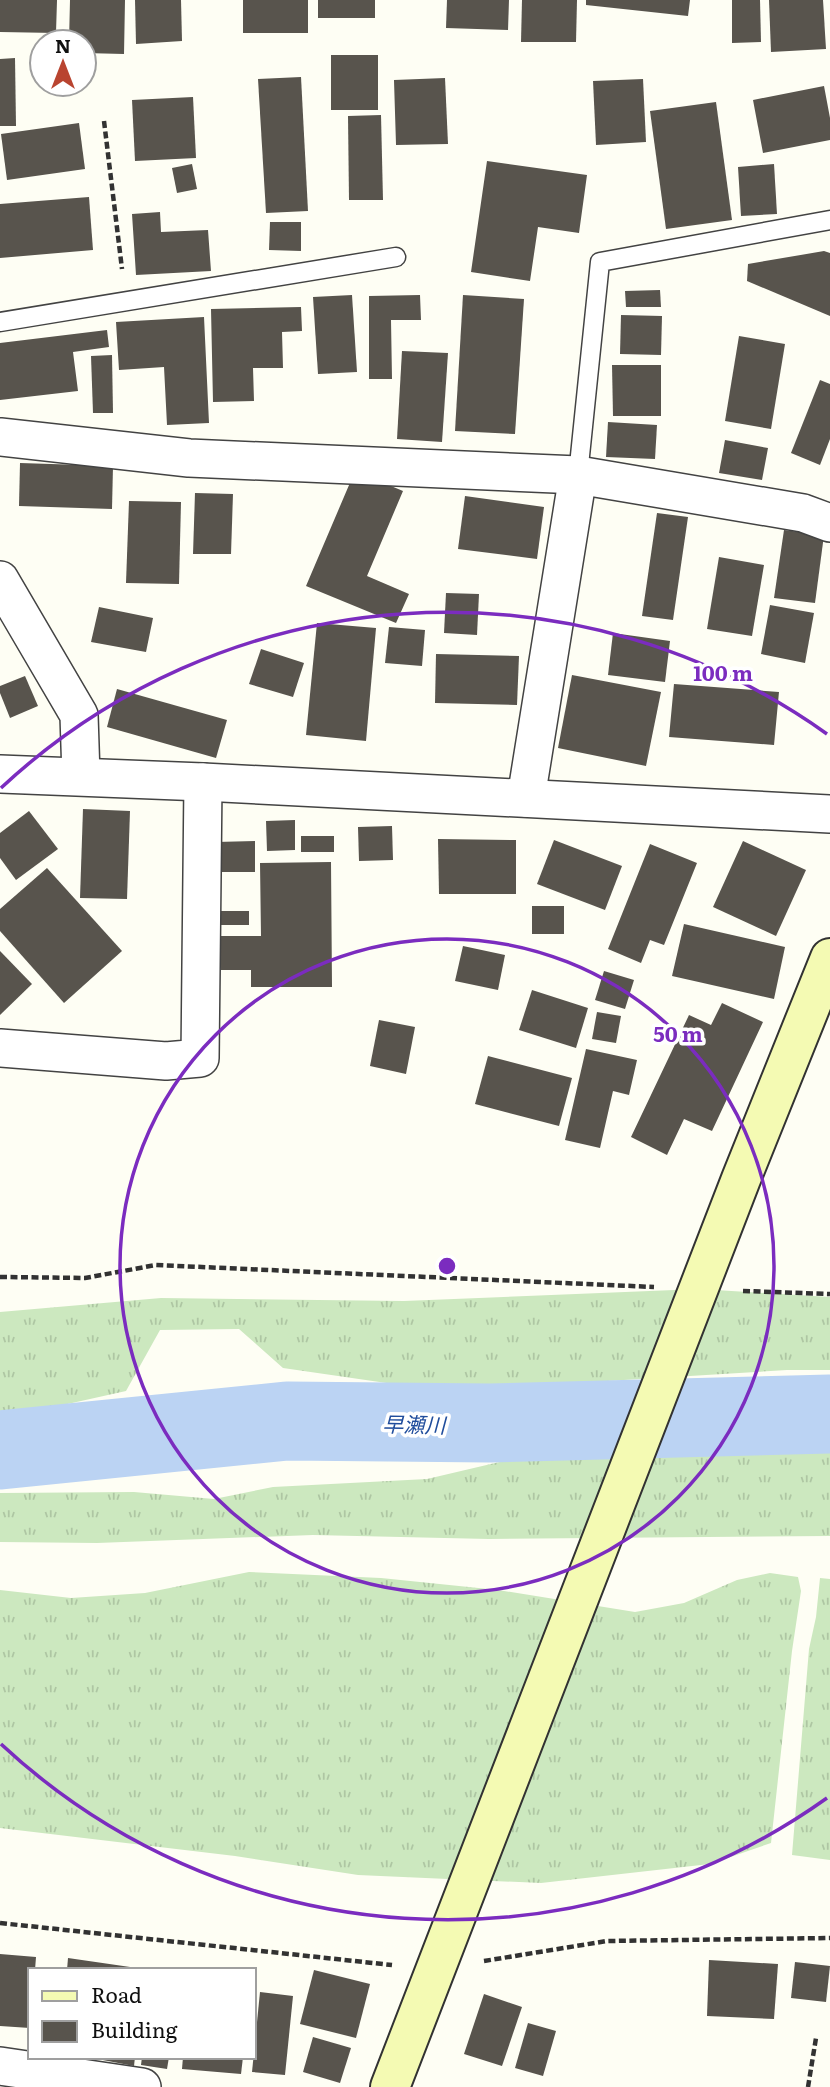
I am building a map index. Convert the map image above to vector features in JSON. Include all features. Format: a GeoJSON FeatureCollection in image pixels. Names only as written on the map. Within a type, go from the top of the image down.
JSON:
{"type":"FeatureCollection","features":[{"type":"Feature","properties":{"kind":"street"},"geometry":{"type":"LineString","coordinates":[[0,437],[188,458],[578,475],[803,513],[830,523]]}},
{"type":"Feature","properties":{"kind":"street"},"geometry":{"type":"LineString","coordinates":[[526,799],[578,475]]}},
{"type":"Feature","properties":{"kind":"street"},"geometry":{"type":"LineString","coordinates":[[0,580],[79,715],[81,776]]}},
{"type":"Feature","properties":{"kind":"street"},"geometry":{"type":"LineString","coordinates":[[0,774],[830,814]]}},
{"type":"Feature","properties":{"kind":"street"},"geometry":{"type":"LineString","coordinates":[[0,1048],[166,1062],[200,1058],[203,782]]}},
{"type":"Feature","properties":{"kind":"street"},"geometry":{"type":"LineString","coordinates":[[390,2087],[741,1179],[830,958]]}},
{"type":"Feature","properties":{"kind":"street"},"geometry":{"type":"LineString","coordinates":[[0,2066],[142,2087]]}},
{"type":"Feature","properties":{"kind":"lane"},"geometry":{"type":"LineString","coordinates":[[578,475],[600,261],[830,220]]}},
{"type":"Feature","properties":{"kind":"lane"},"geometry":{"type":"LineString","coordinates":[[0,322],[396,257]]}},
{"type":"Feature","properties":{"kind":"path"},"geometry":{"type":"LineString","coordinates":[[104,121],[125,302]]}},
{"type":"Feature","properties":{"kind":"path"},"geometry":{"type":"LineString","coordinates":[[0,1277],[85,1278],[156,1265],[830,1294]]}},
{"type":"Feature","properties":{"kind":"path"},"geometry":{"type":"LineString","coordinates":[[0,1923],[441,1953]]}},
{"type":"Feature","properties":{"kind":"path"},"geometry":{"type":"LineString","coordinates":[[484,1961],[607,1941],[830,1938]]}},
{"type":"Feature","properties":{"kind":"path"},"geometry":{"type":"LineString","coordinates":[[808,2087],[816,2038]]}},
{"type":"Feature","properties":{"kind":"green space"},"geometry":{"type":"Polygon","coordinates":[[[699,1289],[830,1297],[830,1370],[787,1370],[591,1382],[476,1396],[283,1368],[239,1329],[160,1330],[126,1391],[0,1419],[0,1312],[161,1298],[404,1301],[699,1289]]]}},
{"type":"Feature","properties":{"kind":"green space"},"geometry":{"type":"Polygon","coordinates":[[[830,1444],[830,1536],[489,1539],[313,1535],[97,1543],[0,1542],[0,1493],[134,1492],[214,1499],[273,1487],[427,1479],[559,1448],[830,1444]]]}},
{"type":"Feature","properties":{"kind":"green space"},"geometry":{"type":"Polygon","coordinates":[[[249,1572],[381,1578],[498,1590],[635,1612],[684,1603],[737,1580],[770,1573],[798,1577],[801,1591],[771,1843],[710,1864],[541,1883],[358,1875],[235,1856],[0,1828],[0,1590],[71,1598],[145,1593],[249,1572]]]}},
{"type":"Feature","properties":{"kind":"green space"},"geometry":{"type":"Polygon","coordinates":[[[820,1578],[830,1579],[830,1860],[792,1855],[809,1649],[820,1578]]]}},
{"type":"Feature","properties":{"kind":"building"},"geometry":{"type":"Polygon","coordinates":[[[0,0],[57,0],[56,28],[28,28],[28,32],[0,32],[0,0]]]}},
{"type":"Feature","properties":{"kind":"building"},"geometry":{"type":"Polygon","coordinates":[[[70,0],[125,0],[124,54],[98,53],[98,28],[69,28],[70,0]]]}},
{"type":"Feature","properties":{"kind":"building"},"geometry":{"type":"Polygon","coordinates":[[[135,0],[181,0],[182,41],[136,44],[135,0]]]}},
{"type":"Feature","properties":{"kind":"building"},"geometry":{"type":"Polygon","coordinates":[[[243,0],[308,0],[308,33],[243,33],[243,0]]]}},
{"type":"Feature","properties":{"kind":"building"},"geometry":{"type":"Polygon","coordinates":[[[318,0],[375,0],[375,18],[318,18],[318,0]]]}},
{"type":"Feature","properties":{"kind":"building"},"geometry":{"type":"Polygon","coordinates":[[[447,0],[509,0],[508,30],[446,28],[447,0]]]}},
{"type":"Feature","properties":{"kind":"building"},"geometry":{"type":"Polygon","coordinates":[[[522,0],[577,0],[576,42],[521,42],[522,0]]]}},
{"type":"Feature","properties":{"kind":"building"},"geometry":{"type":"Polygon","coordinates":[[[586,0],[690,0],[688,16],[586,5],[586,0]]]}},
{"type":"Feature","properties":{"kind":"building"},"geometry":{"type":"Polygon","coordinates":[[[732,0],[760,0],[761,42],[732,43],[732,0]]]}},
{"type":"Feature","properties":{"kind":"building"},"geometry":{"type":"Polygon","coordinates":[[[769,0],[823,0],[826,49],[771,52],[769,0]]]}},
{"type":"Feature","properties":{"kind":"building"},"geometry":{"type":"Polygon","coordinates":[[[331,55],[378,55],[378,110],[331,110],[331,55]]]}},
{"type":"Feature","properties":{"kind":"building"},"geometry":{"type":"Polygon","coordinates":[[[15,58],[16,126],[0,126],[0,59],[15,58]]]}},
{"type":"Feature","properties":{"kind":"building"},"geometry":{"type":"Polygon","coordinates":[[[301,77],[308,211],[266,213],[258,79],[301,77]]]}},
{"type":"Feature","properties":{"kind":"building"},"geometry":{"type":"Polygon","coordinates":[[[445,78],[448,144],[396,145],[394,80],[445,78]]]}},
{"type":"Feature","properties":{"kind":"building"},"geometry":{"type":"Polygon","coordinates":[[[643,79],[646,142],[596,145],[593,81],[643,79]]]}},
{"type":"Feature","properties":{"kind":"building"},"geometry":{"type":"Polygon","coordinates":[[[824,86],[830,118],[830,140],[763,153],[753,100],[824,86]]]}},
{"type":"Feature","properties":{"kind":"building"},"geometry":{"type":"Polygon","coordinates":[[[193,97],[196,158],[135,161],[132,100],[193,97]]]}},
{"type":"Feature","properties":{"kind":"building"},"geometry":{"type":"Polygon","coordinates":[[[716,102],[732,220],[666,229],[650,111],[716,102]]]}},
{"type":"Feature","properties":{"kind":"building"},"geometry":{"type":"Polygon","coordinates":[[[381,115],[383,200],[349,200],[348,116],[381,115]]]}},
{"type":"Feature","properties":{"kind":"building"},"geometry":{"type":"Polygon","coordinates":[[[79,123],[85,169],[7,180],[1,134],[79,123]]]}},
{"type":"Feature","properties":{"kind":"building"},"geometry":{"type":"Polygon","coordinates":[[[487,161],[587,175],[579,233],[538,227],[530,281],[471,272],[487,161]]]}},
{"type":"Feature","properties":{"kind":"building"},"geometry":{"type":"Polygon","coordinates":[[[192,164],[197,189],[177,193],[172,168],[192,164]]]}},
{"type":"Feature","properties":{"kind":"building"},"geometry":{"type":"Polygon","coordinates":[[[774,164],[777,214],[741,216],[738,167],[774,164]]]}},
{"type":"Feature","properties":{"kind":"building"},"geometry":{"type":"Polygon","coordinates":[[[89,197],[93,250],[0,258],[0,204],[89,197]]]}},
{"type":"Feature","properties":{"kind":"building"},"geometry":{"type":"Polygon","coordinates":[[[160,212],[161,232],[208,230],[211,271],[136,275],[132,214],[160,212]]]}},
{"type":"Feature","properties":{"kind":"building"},"geometry":{"type":"Polygon","coordinates":[[[270,222],[301,222],[301,251],[269,250],[270,222]]]}},
{"type":"Feature","properties":{"kind":"building"},"geometry":{"type":"Polygon","coordinates":[[[824,251],[830,253],[830,316],[747,281],[748,264],[824,251]]]}},
{"type":"Feature","properties":{"kind":"building"},"geometry":{"type":"Polygon","coordinates":[[[660,290],[661,307],[626,307],[625,291],[660,290]]]}},
{"type":"Feature","properties":{"kind":"building"},"geometry":{"type":"Polygon","coordinates":[[[352,295],[357,372],[318,374],[313,297],[352,295]]]}},
{"type":"Feature","properties":{"kind":"building"},"geometry":{"type":"Polygon","coordinates":[[[420,295],[421,320],[391,320],[392,379],[369,379],[369,296],[420,295]]]}},
{"type":"Feature","properties":{"kind":"building"},"geometry":{"type":"Polygon","coordinates":[[[463,295],[524,299],[515,434],[455,431],[463,295]]]}},
{"type":"Feature","properties":{"kind":"building"},"geometry":{"type":"Polygon","coordinates":[[[301,307],[302,331],[282,332],[283,368],[253,368],[254,401],[213,402],[211,309],[301,307]]]}},
{"type":"Feature","properties":{"kind":"building"},"geometry":{"type":"Polygon","coordinates":[[[621,315],[662,316],[661,355],[620,354],[621,315]]]}},
{"type":"Feature","properties":{"kind":"building"},"geometry":{"type":"Polygon","coordinates":[[[204,317],[209,423],[167,425],[164,367],[119,370],[116,322],[204,317]]]}},
{"type":"Feature","properties":{"kind":"building"},"geometry":{"type":"Polygon","coordinates":[[[107,330],[109,347],[73,352],[78,391],[0,400],[0,343],[107,330]]]}},
{"type":"Feature","properties":{"kind":"building"},"geometry":{"type":"Polygon","coordinates":[[[739,336],[785,344],[771,429],[725,421],[739,336]]]}},
{"type":"Feature","properties":{"kind":"building"},"geometry":{"type":"Polygon","coordinates":[[[402,351],[448,353],[442,442],[397,439],[402,351]]]}},
{"type":"Feature","properties":{"kind":"building"},"geometry":{"type":"Polygon","coordinates":[[[112,355],[113,413],[93,413],[91,356],[112,355]]]}},
{"type":"Feature","properties":{"kind":"building"},"geometry":{"type":"Polygon","coordinates":[[[612,365],[661,365],[661,416],[613,416],[612,365]]]}},
{"type":"Feature","properties":{"kind":"building"},"geometry":{"type":"Polygon","coordinates":[[[820,380],[830,384],[830,439],[820,465],[791,453],[820,380]]]}},
{"type":"Feature","properties":{"kind":"building"},"geometry":{"type":"Polygon","coordinates":[[[608,422],[657,425],[655,459],[606,457],[608,422]]]}},
{"type":"Feature","properties":{"kind":"building"},"geometry":{"type":"Polygon","coordinates":[[[725,440],[768,448],[762,480],[719,473],[725,440]]]}},
{"type":"Feature","properties":{"kind":"building"},"geometry":{"type":"Polygon","coordinates":[[[20,463],[113,466],[112,509],[19,506],[20,463]]]}},
{"type":"Feature","properties":{"kind":"building"},"geometry":{"type":"Polygon","coordinates":[[[355,471],[403,491],[367,576],[409,594],[396,623],[306,586],[355,471]]]}},
{"type":"Feature","properties":{"kind":"building"},"geometry":{"type":"Polygon","coordinates":[[[195,493],[233,494],[231,554],[193,554],[195,493]]]}},
{"type":"Feature","properties":{"kind":"building"},"geometry":{"type":"Polygon","coordinates":[[[465,496],[544,507],[537,559],[458,549],[465,496]]]}},
{"type":"Feature","properties":{"kind":"building"},"geometry":{"type":"Polygon","coordinates":[[[129,501],[181,502],[179,584],[126,583],[129,501]]]}},
{"type":"Feature","properties":{"kind":"building"},"geometry":{"type":"Polygon","coordinates":[[[657,513],[688,517],[673,620],[642,616],[657,513]]]}},
{"type":"Feature","properties":{"kind":"building"},"geometry":{"type":"Polygon","coordinates":[[[784,530],[824,535],[815,603],[774,598],[784,530]]]}},
{"type":"Feature","properties":{"kind":"building"},"geometry":{"type":"Polygon","coordinates":[[[719,557],[764,565],[752,636],[707,629],[719,557]]]}},
{"type":"Feature","properties":{"kind":"building"},"geometry":{"type":"Polygon","coordinates":[[[446,593],[479,594],[477,635],[444,633],[446,593]]]}},
{"type":"Feature","properties":{"kind":"building"},"geometry":{"type":"Polygon","coordinates":[[[770,605],[814,613],[805,663],[761,654],[770,605]]]}},
{"type":"Feature","properties":{"kind":"building"},"geometry":{"type":"Polygon","coordinates":[[[99,607],[153,618],[146,652],[91,642],[99,607]]]}},
{"type":"Feature","properties":{"kind":"building"},"geometry":{"type":"Polygon","coordinates":[[[317,623],[376,628],[366,741],[306,735],[317,623]]]}},
{"type":"Feature","properties":{"kind":"building"},"geometry":{"type":"Polygon","coordinates":[[[389,627],[425,630],[422,666],[385,663],[389,627]]]}},
{"type":"Feature","properties":{"kind":"building"},"geometry":{"type":"Polygon","coordinates":[[[613,633],[670,641],[665,682],[608,675],[613,633]]]}},
{"type":"Feature","properties":{"kind":"building"},"geometry":{"type":"Polygon","coordinates":[[[261,649],[304,663],[293,697],[249,684],[261,649]]]}},
{"type":"Feature","properties":{"kind":"building"},"geometry":{"type":"Polygon","coordinates":[[[436,654],[519,656],[517,705],[435,703],[436,654]]]}},
{"type":"Feature","properties":{"kind":"building"},"geometry":{"type":"Polygon","coordinates":[[[572,675],[661,692],[646,766],[558,748],[572,675]]]}},
{"type":"Feature","properties":{"kind":"building"},"geometry":{"type":"Polygon","coordinates":[[[25,676],[38,706],[10,718],[0,686],[25,676]]]}},
{"type":"Feature","properties":{"kind":"building"},"geometry":{"type":"Polygon","coordinates":[[[674,684],[779,692],[774,745],[669,737],[674,684]]]}},
{"type":"Feature","properties":{"kind":"building"},"geometry":{"type":"Polygon","coordinates":[[[117,689],[227,720],[216,758],[107,727],[117,689]]]}},
{"type":"Feature","properties":{"kind":"building"},"geometry":{"type":"Polygon","coordinates":[[[83,809],[130,811],[127,899],[80,898],[83,809]]]}},
{"type":"Feature","properties":{"kind":"building"},"geometry":{"type":"Polygon","coordinates":[[[29,811],[58,849],[16,880],[0,858],[0,833],[29,811]]]}},
{"type":"Feature","properties":{"kind":"building"},"geometry":{"type":"Polygon","coordinates":[[[295,820],[295,850],[267,851],[266,821],[295,820]]]}},
{"type":"Feature","properties":{"kind":"building"},"geometry":{"type":"Polygon","coordinates":[[[392,826],[393,860],[359,861],[358,827],[392,826]]]}},
{"type":"Feature","properties":{"kind":"building"},"geometry":{"type":"Polygon","coordinates":[[[301,836],[334,836],[334,852],[301,852],[301,836]]]}},
{"type":"Feature","properties":{"kind":"building"},"geometry":{"type":"Polygon","coordinates":[[[438,839],[516,840],[516,894],[439,894],[438,839]]]}},
{"type":"Feature","properties":{"kind":"building"},"geometry":{"type":"Polygon","coordinates":[[[554,840],[622,866],[605,910],[537,884],[554,840]]]}},
{"type":"Feature","properties":{"kind":"building"},"geometry":{"type":"Polygon","coordinates":[[[255,841],[255,872],[216,872],[216,842],[255,841]]]}},
{"type":"Feature","properties":{"kind":"building"},"geometry":{"type":"Polygon","coordinates":[[[743,841],[806,870],[776,936],[713,907],[743,841]]]}},
{"type":"Feature","properties":{"kind":"building"},"geometry":{"type":"Polygon","coordinates":[[[650,844],[697,863],[664,945],[650,940],[641,963],[608,949],[650,844]]]}},
{"type":"Feature","properties":{"kind":"building"},"geometry":{"type":"Polygon","coordinates":[[[331,862],[332,987],[251,987],[251,970],[221,970],[220,936],[261,936],[260,863],[331,862]]]}},
{"type":"Feature","properties":{"kind":"building"},"geometry":{"type":"Polygon","coordinates":[[[47,868],[122,951],[64,1003],[0,931],[0,909],[47,868]]]}},
{"type":"Feature","properties":{"kind":"building"},"geometry":{"type":"Polygon","coordinates":[[[532,906],[564,906],[564,934],[532,934],[532,906]]]}},
{"type":"Feature","properties":{"kind":"building"},"geometry":{"type":"Polygon","coordinates":[[[217,911],[249,911],[249,925],[217,925],[217,911]]]}},
{"type":"Feature","properties":{"kind":"building"},"geometry":{"type":"Polygon","coordinates":[[[684,924],[785,947],[774,999],[672,976],[684,924]]]}},
{"type":"Feature","properties":{"kind":"building"},"geometry":{"type":"Polygon","coordinates":[[[463,946],[505,955],[498,990],[455,981],[463,946]]]}},
{"type":"Feature","properties":{"kind":"building"},"geometry":{"type":"Polygon","coordinates":[[[0,951],[32,984],[0,1015],[0,951]]]}},
{"type":"Feature","properties":{"kind":"building"},"geometry":{"type":"Polygon","coordinates":[[[604,971],[634,980],[625,1009],[595,1000],[604,971]]]}},
{"type":"Feature","properties":{"kind":"building"},"geometry":{"type":"Polygon","coordinates":[[[532,990],[588,1008],[576,1048],[519,1030],[532,990]]]}},
{"type":"Feature","properties":{"kind":"building"},"geometry":{"type":"Polygon","coordinates":[[[722,1003],[763,1022],[712,1131],[684,1119],[667,1155],[631,1137],[689,1015],[711,1025],[722,1003]]]}},
{"type":"Feature","properties":{"kind":"building"},"geometry":{"type":"Polygon","coordinates":[[[597,1012],[621,1016],[616,1043],[592,1039],[597,1012]]]}},
{"type":"Feature","properties":{"kind":"building"},"geometry":{"type":"Polygon","coordinates":[[[379,1020],[415,1027],[406,1074],[370,1066],[379,1020]]]}},
{"type":"Feature","properties":{"kind":"building"},"geometry":{"type":"Polygon","coordinates":[[[586,1049],[637,1060],[629,1095],[613,1091],[600,1148],[565,1140],[586,1049]]]}},
{"type":"Feature","properties":{"kind":"building"},"geometry":{"type":"Polygon","coordinates":[[[488,1056],[572,1078],[559,1126],[475,1104],[488,1056]]]}},
{"type":"Feature","properties":{"kind":"building"},"geometry":{"type":"Polygon","coordinates":[[[0,1954],[36,1957],[35,1968],[28,1968],[28,2028],[0,2026],[0,1954]]]}},
{"type":"Feature","properties":{"kind":"building"},"geometry":{"type":"Polygon","coordinates":[[[68,1958],[137,1968],[67,1968],[68,1958]]]}},
{"type":"Feature","properties":{"kind":"building"},"geometry":{"type":"Polygon","coordinates":[[[709,1960],[778,1964],[774,2019],[707,2016],[709,1960]]]}},
{"type":"Feature","properties":{"kind":"building"},"geometry":{"type":"Polygon","coordinates":[[[795,1962],[830,1966],[826,2002],[791,1998],[795,1962]]]}},
{"type":"Feature","properties":{"kind":"building"},"geometry":{"type":"Polygon","coordinates":[[[314,1970],[370,1984],[356,2038],[300,2024],[314,1970]]]}},
{"type":"Feature","properties":{"kind":"building"},"geometry":{"type":"Polygon","coordinates":[[[260,1992],[293,1996],[285,2075],[252,2072],[253,2059],[256,2059],[260,1992]]]}},
{"type":"Feature","properties":{"kind":"building"},"geometry":{"type":"Polygon","coordinates":[[[484,1994],[522,2007],[502,2066],[464,2054],[484,1994]]]}},
{"type":"Feature","properties":{"kind":"building"},"geometry":{"type":"Polygon","coordinates":[[[528,2023],[556,2031],[543,2076],[515,2068],[528,2023]]]}},
{"type":"Feature","properties":{"kind":"building"},"geometry":{"type":"Polygon","coordinates":[[[313,2037],[351,2048],[340,2083],[303,2072],[313,2037]]]}},
{"type":"Feature","properties":{"kind":"building"},"geometry":{"type":"Polygon","coordinates":[[[97,2059],[135,2059],[134,2066],[97,2059]]]}},
{"type":"Feature","properties":{"kind":"building"},"geometry":{"type":"Polygon","coordinates":[[[142,2059],[169,2059],[167,2069],[141,2065],[142,2059]]]}},
{"type":"Feature","properties":{"kind":"building"},"geometry":{"type":"Polygon","coordinates":[[[183,2059],[243,2059],[241,2074],[182,2069],[183,2059]]]}},
{"type":"Feature","properties":{"kind":"waterway","name":"早瀬川"},"geometry":{"type":"LineString","coordinates":[[0,1450],[287,1421],[490,1423],[830,1414]]}}]}
